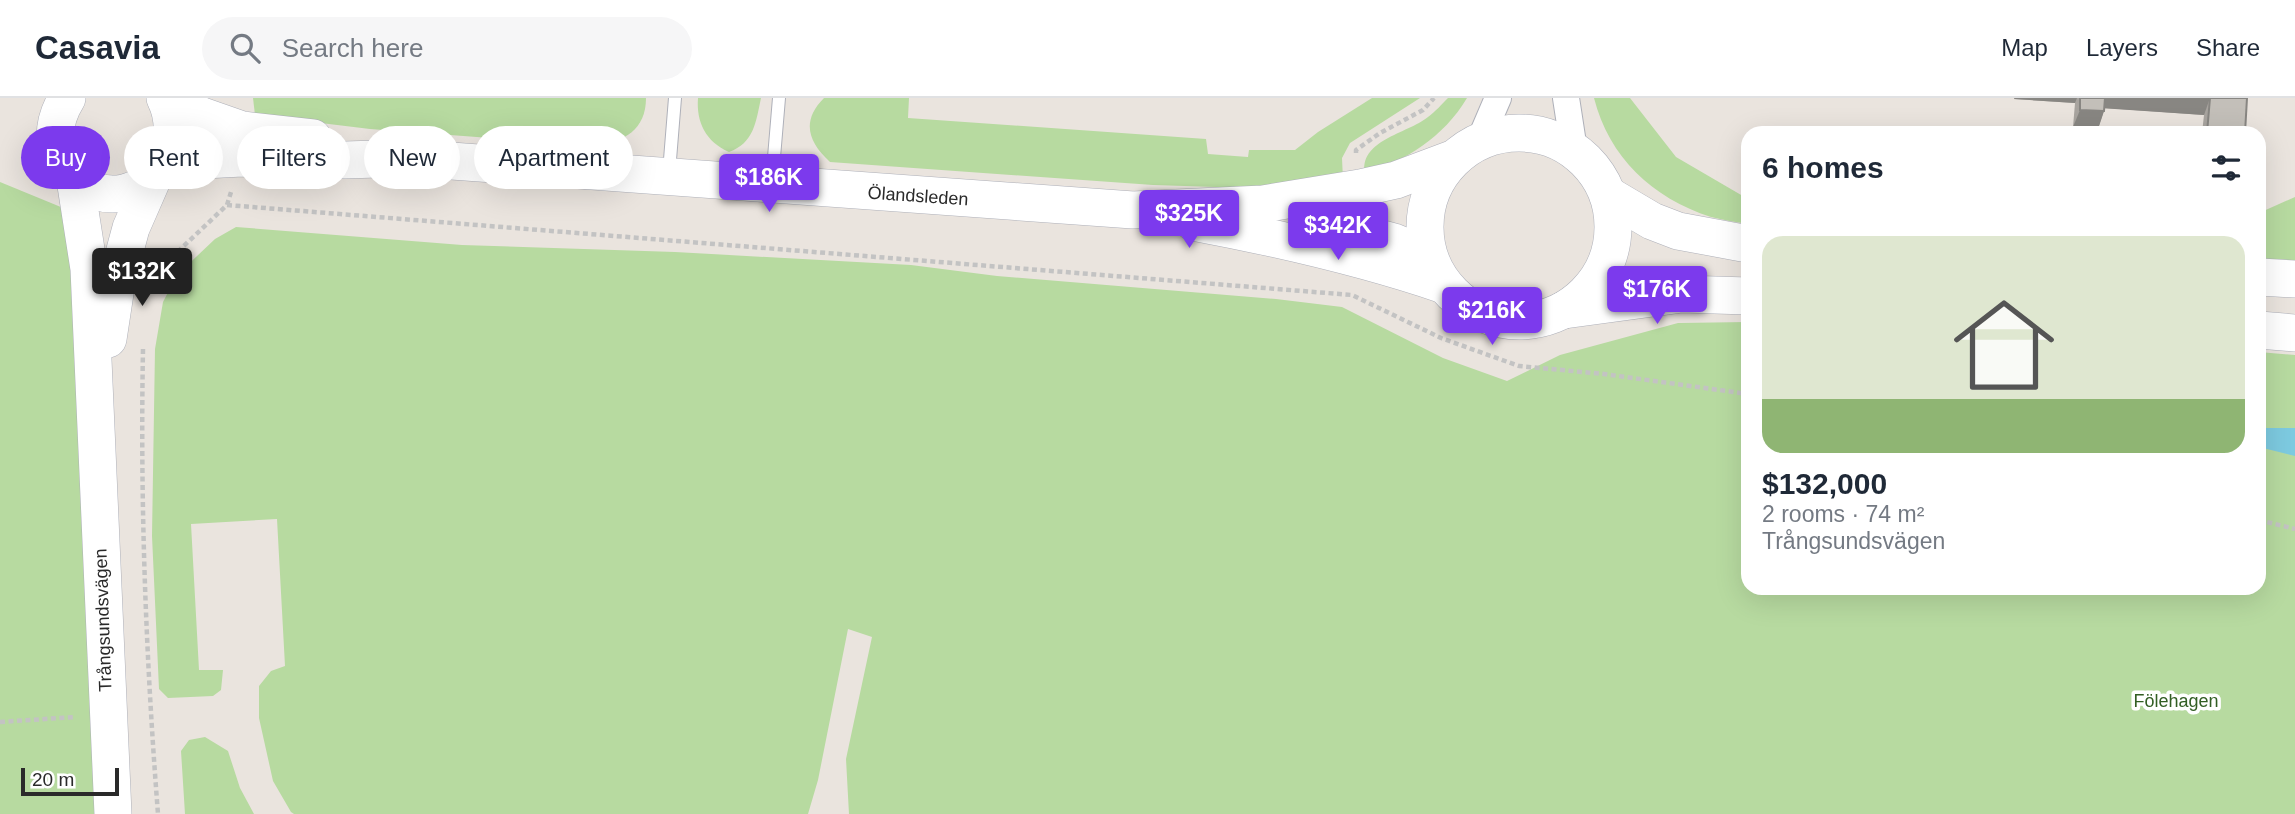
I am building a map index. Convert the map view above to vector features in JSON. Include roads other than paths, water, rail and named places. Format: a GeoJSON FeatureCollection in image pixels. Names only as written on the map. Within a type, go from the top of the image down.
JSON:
{"type":"FeatureCollection","features":[{"type":"Feature","properties":{"kind":"main road"},"geometry":{"type":"LineString","coordinates":[[55,126],[60,109],[67,98]]}},
{"type":"Feature","properties":{"kind":"main road","name":"Ölandsleden"},"geometry":{"type":"LineString","coordinates":[[165,99],[242,131],[346,142],[364,146]]}},
{"type":"Feature","properties":{"kind":"main road","name":"Trångsundsvägen"},"geometry":{"type":"LineString","coordinates":[[165,99],[172,126]]}},
{"type":"Feature","properties":{"kind":"main road","name":"Ölandsleden"},"geometry":{"type":"LineString","coordinates":[[460,161],[1133,210],[1263,204],[1384,183],[1508,133],[1539,134],[1574,150],[1596,172],[1608,195],[1614,221],[1611,247],[1602,273],[1585,294],[1564,310]]}},
{"type":"Feature","properties":{"kind":"main road"},"geometry":{"type":"LineString","coordinates":[[1436,271],[1424,223],[1434,183],[1466,150]]}},
{"type":"Feature","properties":{"kind":"main road","name":"Ölandsleden"},"geometry":{"type":"LineString","coordinates":[[223,159],[364,159]]}},
{"type":"Feature","properties":{"kind":"main road","name":"Trångsundsvägen"},"geometry":{"type":"LineString","coordinates":[[77,189],[89,270],[113,814]]}},
{"type":"Feature","properties":{"kind":"main road","name":"Ölandsleden"},"geometry":{"type":"LineString","coordinates":[[90,189],[108,194],[135,189]]}},
{"type":"Feature","properties":{"kind":"main road","name":"Trångsundsvägen"},"geometry":{"type":"LineString","coordinates":[[95,426],[117,280],[131,228],[149,189]]}},
{"type":"Feature","properties":{"kind":"main road","name":"Ölandsleden"},"geometry":{"type":"LineString","coordinates":[[1608,195],[1652,221],[1678,231],[1741,243]]}},
{"type":"Feature","properties":{"kind":"main road","name":"Ölandsleden"},"geometry":{"type":"LineString","coordinates":[[1133,210],[1255,233],[1361,233],[1394,242],[1436,271],[1469,307],[1499,320],[1532,320],[1564,310],[1682,294],[1741,296]]}},
{"type":"Feature","properties":{"kind":"main road"},"geometry":{"type":"LineString","coordinates":[[2266,277],[2295,279]]}},
{"type":"Feature","properties":{"kind":"main road"},"geometry":{"type":"LineString","coordinates":[[2266,331],[2295,333]]}},
{"type":"Feature","properties":{"kind":"street"},"geometry":{"type":"LineString","coordinates":[[1466,150],[1498,98]]}},
{"type":"Feature","properties":{"kind":"street"},"geometry":{"type":"LineString","coordinates":[[1566,98],[1574,150]]}},
{"type":"Feature","properties":{"kind":"lane"},"geometry":{"type":"LineString","coordinates":[[668,176],[675,98]]}},
{"type":"Feature","properties":{"kind":"lane"},"geometry":{"type":"LineString","coordinates":[[771,185],[779,98]]}},
{"type":"Feature","properties":{"kind":"water"},"geometry":{"type":"Polygon","coordinates":[[[2266,428],[2295,428],[2295,456],[2266,449],[2266,428]]]}},
{"type":"Feature","properties":{"kind":"park label","name":"Fölehagen"},"geometry":{"type":"Point","coordinates":[2176,701]}}]}
